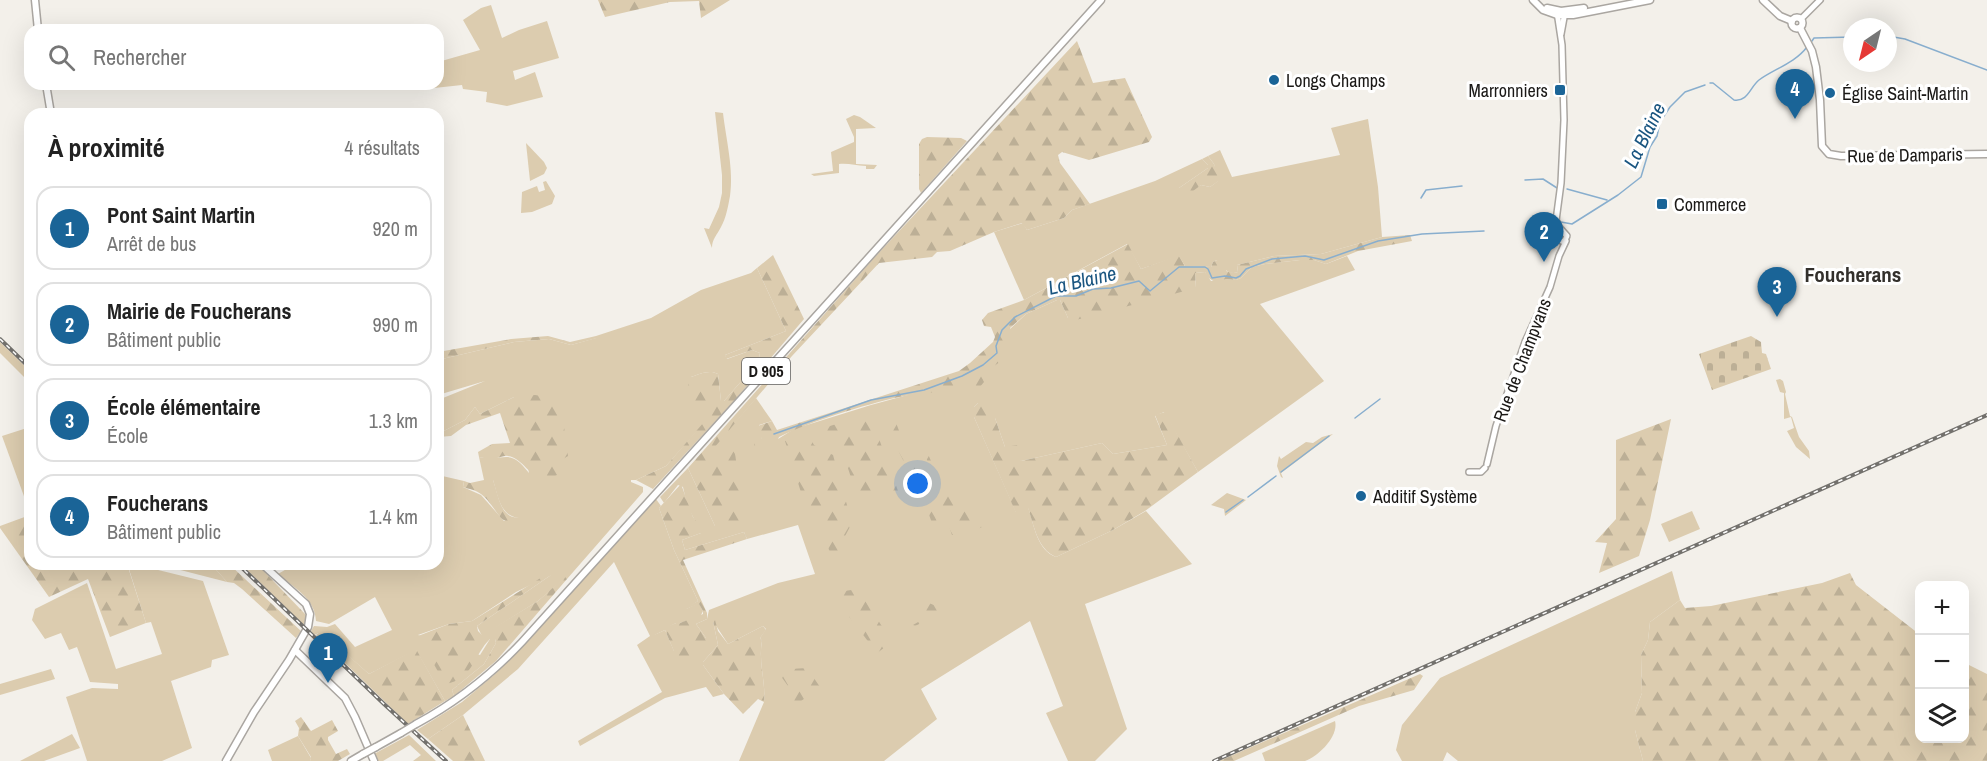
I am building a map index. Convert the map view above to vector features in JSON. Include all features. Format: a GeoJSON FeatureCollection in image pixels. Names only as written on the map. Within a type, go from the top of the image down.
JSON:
{"type":"FeatureCollection","features":[{"type":"Feature","properties":{"kind":"main road"},"geometry":{"type":"LineString","coordinates":[[34,0],[38,24]]}},
{"type":"Feature","properties":{"kind":"main road","name":"D 905"},"geometry":{"type":"LineString","coordinates":[[351,761],[460,698],[484,679],[522,642],[1101,0]]}},
{"type":"Feature","properties":{"kind":"main road"},"geometry":{"type":"LineString","coordinates":[[1536,0],[1543,10],[1557,13],[1650,0]]}},
{"type":"Feature","properties":{"kind":"main road"},"geometry":{"type":"LineString","coordinates":[[1763,0],[1780,16],[1792,21],[1794,27],[1800,28],[1801,19],[1796,18],[1792,21]]}},
{"type":"Feature","properties":{"kind":"main road","name":"Rue de Damparis"},"geometry":{"type":"LineString","coordinates":[[1800,28],[1812,51],[1816,67],[1821,141],[1824,150],[1829,154],[1841,156],[1987,154]]}},
{"type":"Feature","properties":{"kind":"main road"},"geometry":{"type":"LineString","coordinates":[[47,90],[50,108]]}},
{"type":"Feature","properties":{"kind":"main road"},"geometry":{"type":"LineString","coordinates":[[226,761],[308,627],[310,614],[306,604],[269,570]]}},
{"type":"Feature","properties":{"kind":"main road"},"geometry":{"type":"LineString","coordinates":[[295,650],[345,698],[374,761]]}},
{"type":"Feature","properties":{"kind":"street"},"geometry":{"type":"LineString","coordinates":[[1801,19],[1820,0]]}},
{"type":"Feature","properties":{"kind":"street"},"geometry":{"type":"LineString","coordinates":[[1557,13],[1561,34]]}},
{"type":"Feature","properties":{"kind":"street"},"geometry":{"type":"LineString","coordinates":[[1561,34],[1565,13]]}},
{"type":"Feature","properties":{"kind":"street","name":"Rue de Champvans"},"geometry":{"type":"LineString","coordinates":[[1559,256],[1555,228],[1564,144],[1561,34]]}},
{"type":"Feature","properties":{"kind":"street"},"geometry":{"type":"LineString","coordinates":[[1557,222],[1567,236],[1562,242],[1558,238],[1559,234],[1564,233]]}},
{"type":"Feature","properties":{"kind":"street","name":"Rue de Champvans"},"geometry":{"type":"LineString","coordinates":[[1484,468],[1528,335],[1553,280],[1566,240]]}},
{"type":"Feature","properties":{"kind":"green space"},"geometry":{"type":"Polygon","coordinates":[[[598,0],[730,0],[701,18],[699,1],[670,2],[605,17],[598,0]]]}},
{"type":"Feature","properties":{"kind":"green space"},"geometry":{"type":"Polygon","coordinates":[[[491,5],[502,38],[547,21],[559,58],[513,71],[515,80],[535,72],[543,97],[507,106],[486,102],[487,92],[463,89],[462,85],[444,87],[444,60],[480,50],[463,20],[481,8],[491,5]]]}},
{"type":"Feature","properties":{"kind":"green space"},"geometry":{"type":"Polygon","coordinates":[[[1077,41],[1093,83],[1125,78],[1152,137],[1149,142],[1089,160],[1062,152],[1058,155],[1060,163],[1090,204],[1072,210],[1064,218],[1027,230],[1022,223],[950,251],[937,252],[932,257],[879,263],[792,356],[714,448],[734,447],[745,520],[715,526],[688,468],[874,258],[1077,41]]]}},
{"type":"Feature","properties":{"kind":"green space"},"geometry":{"type":"Polygon","coordinates":[[[715,112],[723,113],[731,186],[726,216],[712,248],[704,228],[709,229],[719,207],[722,193],[715,112]]]}},
{"type":"Feature","properties":{"kind":"green space"},"geometry":{"type":"Polygon","coordinates":[[[854,115],[876,128],[856,129],[856,164],[877,165],[874,169],[866,169],[866,166],[839,164],[839,173],[814,176],[811,174],[833,171],[831,152],[854,142],[846,119],[854,115]]]}},
{"type":"Feature","properties":{"kind":"green space"},"geometry":{"type":"Polygon","coordinates":[[[1368,119],[1378,187],[1382,237],[1321,254],[1274,256],[1237,265],[1238,272],[1234,273],[1226,270],[1217,260],[1211,267],[1185,266],[1179,256],[1141,269],[1127,244],[1024,300],[994,232],[1023,223],[1027,230],[1064,218],[1072,210],[1155,181],[1202,159],[1208,168],[1179,188],[1192,190],[1201,185],[1210,187],[1218,181],[1214,164],[1208,156],[1220,150],[1232,177],[1340,155],[1331,128],[1368,119]]]}},
{"type":"Feature","properties":{"kind":"green space"},"geometry":{"type":"Polygon","coordinates":[[[927,137],[961,138],[967,141],[921,193],[919,189],[919,144],[927,137]]]}},
{"type":"Feature","properties":{"kind":"green space"},"geometry":{"type":"Polygon","coordinates":[[[526,143],[547,168],[544,174],[530,181],[526,143]]]}},
{"type":"Feature","properties":{"kind":"green space"},"geometry":{"type":"Polygon","coordinates":[[[1208,156],[1220,180],[1210,187],[1201,185],[1189,194],[1180,194],[1177,191],[1179,188],[1208,168],[1202,159],[1208,156]]]}},
{"type":"Feature","properties":{"kind":"green space"},"geometry":{"type":"Polygon","coordinates":[[[546,181],[555,196],[552,204],[532,212],[521,213],[522,192],[537,186],[539,192],[545,190],[543,182],[546,181]]]}},
{"type":"Feature","properties":{"kind":"green space"},"geometry":{"type":"Polygon","coordinates":[[[1410,235],[1412,241],[1358,251],[1326,264],[1314,260],[1300,260],[1252,267],[1236,280],[1226,279],[1215,282],[1207,277],[1205,272],[1195,273],[1196,288],[1072,321],[1068,318],[1060,300],[1057,300],[1026,314],[1010,328],[1013,335],[1001,361],[982,375],[984,382],[979,388],[909,395],[854,409],[792,431],[779,437],[775,447],[756,453],[754,443],[762,439],[755,427],[772,421],[777,430],[959,371],[993,342],[995,337],[991,327],[984,326],[982,320],[988,313],[1024,300],[1128,244],[1141,269],[1179,255],[1185,266],[1211,267],[1217,260],[1224,261],[1227,265],[1226,271],[1234,273],[1238,272],[1237,265],[1274,256],[1321,254],[1382,237],[1410,235]]]}},
{"type":"Feature","properties":{"kind":"green space"},"geometry":{"type":"Polygon","coordinates":[[[773,255],[804,319],[734,401],[653,489],[636,480],[666,466],[704,422],[689,395],[691,377],[708,372],[718,374],[721,401],[724,401],[758,362],[760,353],[752,350],[726,359],[725,355],[786,331],[757,268],[773,255]]]}},
{"type":"Feature","properties":{"kind":"green space"},"geometry":{"type":"Polygon","coordinates":[[[1347,256],[1355,270],[1260,304],[1324,381],[1198,472],[1164,412],[1155,416],[1167,445],[1113,454],[1102,443],[1021,461],[1005,447],[995,418],[996,403],[978,403],[974,407],[974,417],[1016,512],[1028,507],[1040,543],[1050,554],[1056,557],[1113,530],[1146,511],[1192,564],[1085,604],[1127,729],[1095,761],[1068,761],[1046,713],[1063,706],[1030,621],[921,689],[937,719],[884,761],[739,761],[764,702],[762,641],[760,638],[766,629],[763,626],[728,644],[713,621],[718,645],[703,665],[724,694],[713,697],[706,687],[665,698],[580,746],[578,741],[662,692],[637,645],[650,636],[614,562],[518,669],[463,715],[428,739],[417,730],[462,702],[494,675],[656,499],[661,506],[659,508],[674,550],[698,601],[686,609],[699,603],[703,611],[700,617],[676,623],[654,635],[665,630],[674,651],[706,638],[696,624],[707,619],[709,610],[778,583],[815,574],[798,525],[747,539],[744,532],[685,550],[682,540],[701,533],[687,505],[683,487],[678,485],[664,503],[660,497],[688,468],[715,526],[713,448],[756,398],[772,421],[759,425],[762,439],[778,439],[794,429],[981,375],[1010,329],[1026,314],[1057,300],[1060,300],[1068,318],[1196,287],[1195,273],[1205,272],[1211,281],[1236,280],[1252,267],[1265,264],[1314,260],[1326,264],[1347,256]]]}},
{"type":"Feature","properties":{"kind":"green space"},"geometry":{"type":"Polygon","coordinates":[[[757,268],[786,331],[725,355],[727,359],[752,350],[760,353],[758,362],[724,401],[721,401],[718,374],[708,372],[691,377],[705,422],[666,466],[636,480],[631,480],[643,487],[643,492],[567,579],[565,578],[538,601],[482,636],[477,626],[551,575],[516,592],[472,621],[449,624],[418,635],[480,655],[490,639],[495,639],[496,643],[484,664],[452,690],[454,696],[445,701],[416,650],[369,674],[321,632],[314,635],[311,631],[314,626],[327,627],[335,624],[355,647],[392,630],[375,597],[329,624],[316,621],[315,613],[308,600],[278,574],[285,570],[444,570],[444,476],[464,481],[463,487],[481,495],[504,521],[519,518],[504,509],[498,499],[493,480],[484,480],[479,457],[512,458],[517,460],[529,473],[514,397],[480,414],[475,407],[465,420],[444,431],[444,398],[485,381],[444,393],[444,359],[514,342],[549,339],[571,345],[651,318],[701,290],[751,273],[757,268]]]}},
{"type":"Feature","properties":{"kind":"green space"},"geometry":{"type":"Polygon","coordinates":[[[548,336],[570,342],[596,336],[597,338],[571,345],[549,339],[514,342],[444,359],[444,351],[511,339],[548,336]]]}},
{"type":"Feature","properties":{"kind":"green space"},"geometry":{"type":"Polygon","coordinates":[[[1751,336],[1761,342],[1762,353],[1766,354],[1771,369],[1712,390],[1699,354],[1751,336]]]}},
{"type":"Feature","properties":{"kind":"green space"},"geometry":{"type":"Polygon","coordinates":[[[0,342],[24,365],[24,377],[0,353],[0,342]]]}},
{"type":"Feature","properties":{"kind":"green space"},"geometry":{"type":"Polygon","coordinates":[[[1776,380],[1783,381],[1786,392],[1790,416],[1792,417],[1799,437],[1809,451],[1810,459],[1796,447],[1787,431],[1794,428],[1791,417],[1784,419],[1784,393],[1780,392],[1776,380]]]}},
{"type":"Feature","properties":{"kind":"green space"},"geometry":{"type":"Polygon","coordinates":[[[535,395],[548,397],[558,408],[568,456],[563,459],[563,471],[553,477],[545,479],[538,477],[521,462],[508,456],[494,459],[479,457],[478,452],[492,444],[510,443],[500,413],[466,425],[451,436],[444,437],[444,431],[465,420],[475,407],[480,414],[514,397],[535,395]]]}},
{"type":"Feature","properties":{"kind":"green space"},"geometry":{"type":"Polygon","coordinates":[[[978,403],[996,403],[1001,406],[1000,414],[995,418],[1005,447],[1017,445],[1021,461],[1102,443],[1113,454],[1167,445],[1155,415],[1165,412],[1198,472],[1145,511],[1113,530],[1056,557],[1040,542],[1028,508],[1016,513],[974,417],[974,407],[978,403]]]}},
{"type":"Feature","properties":{"kind":"green space"},"geometry":{"type":"Polygon","coordinates":[[[891,414],[911,462],[920,477],[939,527],[934,529],[925,503],[899,452],[887,418],[891,414]]]}},
{"type":"Feature","properties":{"kind":"green space"},"geometry":{"type":"Polygon","coordinates":[[[862,416],[876,418],[878,436],[898,491],[859,502],[843,453],[818,437],[814,431],[862,416]]]}},
{"type":"Feature","properties":{"kind":"green space"},"geometry":{"type":"Polygon","coordinates":[[[1671,419],[1650,520],[1639,556],[1599,573],[1607,543],[1595,542],[1616,519],[1616,440],[1671,419]]]}},
{"type":"Feature","properties":{"kind":"green space"},"geometry":{"type":"Polygon","coordinates":[[[916,427],[936,473],[950,496],[964,509],[978,512],[983,519],[984,526],[970,533],[952,535],[916,427]]]}},
{"type":"Feature","properties":{"kind":"green space"},"geometry":{"type":"Polygon","coordinates":[[[24,429],[24,496],[2,436],[24,429]]]}},
{"type":"Feature","properties":{"kind":"green space"},"geometry":{"type":"Polygon","coordinates":[[[806,431],[814,445],[833,455],[852,523],[844,538],[844,546],[838,559],[833,559],[817,522],[809,518],[785,441],[806,431]]]}},
{"type":"Feature","properties":{"kind":"green space"},"geometry":{"type":"Polygon","coordinates":[[[1333,434],[1281,473],[1283,478],[1281,477],[1277,466],[1279,456],[1281,459],[1306,442],[1313,443],[1333,434]]]}},
{"type":"Feature","properties":{"kind":"green space"},"geometry":{"type":"Polygon","coordinates":[[[493,480],[499,501],[506,513],[517,517],[525,516],[528,520],[510,522],[504,520],[481,494],[463,487],[464,481],[470,483],[493,480]]]}},
{"type":"Feature","properties":{"kind":"green space"},"geometry":{"type":"Polygon","coordinates":[[[681,484],[693,517],[703,530],[701,533],[682,540],[685,550],[744,532],[747,539],[683,560],[707,613],[707,619],[696,624],[706,638],[708,648],[700,655],[678,661],[665,630],[654,635],[653,633],[703,614],[699,604],[685,608],[698,601],[674,550],[659,508],[681,484]]]}},
{"type":"Feature","properties":{"kind":"green space"},"geometry":{"type":"Polygon","coordinates":[[[1227,493],[1246,500],[1225,516],[1224,509],[1211,505],[1227,493]]]}},
{"type":"Feature","properties":{"kind":"green space"},"geometry":{"type":"Polygon","coordinates":[[[1692,511],[1700,529],[1669,542],[1661,524],[1692,511]]]}},
{"type":"Feature","properties":{"kind":"green space"},"geometry":{"type":"Polygon","coordinates":[[[24,517],[24,562],[0,528],[0,526],[24,517]]]}},
{"type":"Feature","properties":{"kind":"green space"},"geometry":{"type":"Polygon","coordinates":[[[30,570],[129,570],[146,623],[110,637],[88,579],[49,597],[30,570]]]}},
{"type":"Feature","properties":{"kind":"green space"},"geometry":{"type":"Polygon","coordinates":[[[129,570],[158,570],[203,581],[229,655],[212,660],[211,667],[171,681],[192,748],[162,761],[87,761],[66,697],[92,688],[118,689],[118,684],[90,682],[77,647],[69,650],[61,633],[45,639],[32,620],[35,609],[87,583],[116,669],[162,654],[151,622],[146,623],[129,570]]]}},
{"type":"Feature","properties":{"kind":"green space"},"geometry":{"type":"Polygon","coordinates":[[[180,570],[216,570],[227,582],[180,570]]]}},
{"type":"Feature","properties":{"kind":"green space"},"geometry":{"type":"Polygon","coordinates":[[[216,570],[235,570],[301,631],[296,638],[242,589],[234,583],[227,582],[216,570]]]}},
{"type":"Feature","properties":{"kind":"green space"},"geometry":{"type":"Polygon","coordinates":[[[247,570],[263,570],[306,615],[305,626],[247,570]]]}},
{"type":"Feature","properties":{"kind":"green space"},"geometry":{"type":"Polygon","coordinates":[[[1672,571],[1680,600],[1650,622],[1648,640],[1641,655],[1642,693],[1635,712],[1635,730],[1643,761],[1458,761],[1447,752],[1443,761],[1402,761],[1396,750],[1402,725],[1440,678],[1672,571]]]}},
{"type":"Feature","properties":{"kind":"green space"},"geometry":{"type":"Polygon","coordinates":[[[550,572],[551,575],[477,626],[482,635],[538,601],[565,577],[567,579],[496,661],[454,696],[452,690],[484,664],[496,643],[495,639],[490,639],[462,677],[445,684],[418,636],[449,624],[472,621],[550,572]]]}},
{"type":"Feature","properties":{"kind":"green space"},"geometry":{"type":"Polygon","coordinates":[[[1850,573],[1856,585],[1915,631],[1915,743],[1969,743],[1969,665],[1987,674],[1987,761],[1643,761],[1635,730],[1635,712],[1642,693],[1641,655],[1648,640],[1650,622],[1680,600],[1685,608],[1711,606],[1822,583],[1850,573]]]}},
{"type":"Feature","properties":{"kind":"green space"},"geometry":{"type":"Polygon","coordinates":[[[858,589],[892,642],[877,653],[831,593],[858,589]]]}},
{"type":"Feature","properties":{"kind":"green space"},"geometry":{"type":"Polygon","coordinates":[[[956,599],[963,603],[913,625],[925,618],[924,609],[929,603],[936,606],[956,599]]]}},
{"type":"Feature","properties":{"kind":"green space"},"geometry":{"type":"Polygon","coordinates":[[[715,620],[718,631],[728,644],[763,626],[766,630],[760,638],[762,641],[764,702],[758,699],[743,714],[724,694],[703,665],[718,645],[713,621],[715,620]]]}},
{"type":"Feature","properties":{"kind":"green space"},"geometry":{"type":"Polygon","coordinates":[[[321,631],[369,674],[416,649],[445,701],[408,724],[316,635],[321,631]]]}},
{"type":"Feature","properties":{"kind":"green space"},"geometry":{"type":"Polygon","coordinates":[[[774,657],[778,663],[785,663],[790,669],[807,668],[820,687],[789,710],[785,699],[788,686],[770,661],[774,657]]]}},
{"type":"Feature","properties":{"kind":"green space"},"geometry":{"type":"Polygon","coordinates":[[[51,669],[55,679],[0,695],[0,684],[51,669]]]}},
{"type":"Feature","properties":{"kind":"green space"},"geometry":{"type":"Polygon","coordinates":[[[1420,674],[1423,676],[1414,690],[1359,706],[1234,761],[1219,761],[1420,674]]]}},
{"type":"Feature","properties":{"kind":"green space"},"geometry":{"type":"Polygon","coordinates":[[[463,715],[485,761],[453,761],[428,739],[463,715]]]}},
{"type":"Feature","properties":{"kind":"green space"},"geometry":{"type":"Polygon","coordinates":[[[301,717],[311,731],[332,720],[338,731],[328,737],[328,740],[336,754],[347,749],[350,754],[338,761],[310,761],[311,757],[298,736],[299,728],[295,721],[301,717]]]}},
{"type":"Feature","properties":{"kind":"green space"},"geometry":{"type":"Polygon","coordinates":[[[1335,721],[1334,733],[1327,745],[1305,761],[1265,761],[1262,753],[1335,721]]]}},
{"type":"Feature","properties":{"kind":"green space"},"geometry":{"type":"Polygon","coordinates":[[[72,734],[80,748],[44,761],[20,761],[72,734]]]}},
{"type":"Feature","properties":{"kind":"green space"},"geometry":{"type":"Polygon","coordinates":[[[409,735],[436,761],[413,761],[421,755],[410,745],[383,761],[378,761],[374,754],[409,735]]]}},
{"type":"Feature","properties":{"kind":"green space"},"geometry":{"type":"Polygon","coordinates":[[[298,736],[311,758],[310,761],[272,761],[268,750],[298,736]]]}},
{"type":"Feature","properties":{"kind":"waterway","name":"La Blaine"},"geometry":{"type":"LineString","coordinates":[[1812,41],[1814,38],[1843,37]]}},
{"type":"Feature","properties":{"kind":"waterway","name":"La Blaine"},"geometry":{"type":"LineString","coordinates":[[1897,38],[1987,70]]}},
{"type":"Feature","properties":{"kind":"waterway","name":"La Blaine"},"geometry":{"type":"LineString","coordinates":[[1710,83],[1734,100],[1743,99],[1759,80],[1790,62],[1807,47]]}},
{"type":"Feature","properties":{"kind":"waterway","name":"La Blaine"},"geometry":{"type":"LineString","coordinates":[[1561,222],[1572,224],[1618,195],[1641,177],[1660,122],[1670,107],[1685,92],[1705,85]]}},
{"type":"Feature","properties":{"kind":"waterway","name":"La Blaine"},"geometry":{"type":"LineString","coordinates":[[1525,180],[1543,179],[1557,188]]}},
{"type":"Feature","properties":{"kind":"waterway","name":"La Blaine"},"geometry":{"type":"LineString","coordinates":[[1421,198],[1426,190],[1462,186]]}},
{"type":"Feature","properties":{"kind":"waterway","name":"La Blaine"},"geometry":{"type":"LineString","coordinates":[[1567,189],[1607,200]]}},
{"type":"Feature","properties":{"kind":"waterway","name":"La Blaine"},"geometry":{"type":"LineString","coordinates":[[774,434],[871,400],[924,390],[962,376],[983,365],[997,353],[996,346],[1002,330],[1015,317],[1056,296],[1076,296],[1093,289],[1111,288],[1139,281],[1150,291],[1179,267],[1205,267],[1212,278],[1225,276],[1236,278],[1246,269],[1272,259],[1305,256],[1324,260],[1378,241],[1422,234],[1484,231]]}},
{"type":"Feature","properties":{"kind":"waterway"},"geometry":{"type":"LineString","coordinates":[[1355,418],[1380,399]]}},
{"type":"Feature","properties":{"kind":"waterway"},"geometry":{"type":"LineString","coordinates":[[1281,472],[1329,436]]}},
{"type":"Feature","properties":{"kind":"waterway"},"geometry":{"type":"LineString","coordinates":[[1248,497],[1276,476]]}},
{"type":"Feature","properties":{"kind":"waterway"},"geometry":{"type":"LineString","coordinates":[[1226,512],[1243,500]]}},
{"type":"Feature","properties":{"kind":"railway"},"geometry":{"type":"LineString","coordinates":[[0,339],[24,362]]}},
{"type":"Feature","properties":{"kind":"railway"},"geometry":{"type":"LineString","coordinates":[[1214,761],[1987,415]]}},
{"type":"Feature","properties":{"kind":"railway"},"geometry":{"type":"LineString","coordinates":[[244,570],[446,761]]}},
{"type":"Feature","properties":{"kind":"place","name":"Longs Champs"},"geometry":{"type":"Point","coordinates":[1274,80]}},
{"type":"Feature","properties":{"kind":"place","name":"Marronniers"},"geometry":{"type":"Point","coordinates":[1560,90]}},
{"type":"Feature","properties":{"kind":"place","name":"Église Saint-Martin"},"geometry":{"type":"Point","coordinates":[1830,93]}},
{"type":"Feature","properties":{"kind":"place","name":"Foucherans"},"geometry":{"type":"Point","coordinates":[1795,119]}},
{"type":"Feature","properties":{"kind":"place","name":"Commerce"},"geometry":{"type":"Point","coordinates":[1662,204]}},
{"type":"Feature","properties":{"kind":"place","name":"Mairie de Foucherans"},"geometry":{"type":"Point","coordinates":[1544,262]}},
{"type":"Feature","properties":{"kind":"place","name":"École élémentaire"},"geometry":{"type":"Point","coordinates":[1777,317]}},
{"type":"Feature","properties":{"kind":"place","name":"Additif Système"},"geometry":{"type":"Point","coordinates":[1361,496]}},
{"type":"Feature","properties":{"kind":"place","name":"Pont Saint Martin"},"geometry":{"type":"Point","coordinates":[328,683]}},
{"type":"Feature","properties":{"kind":"district","name":"Foucherans"},"geometry":{"type":"Point","coordinates":[1853,274]}}]}
